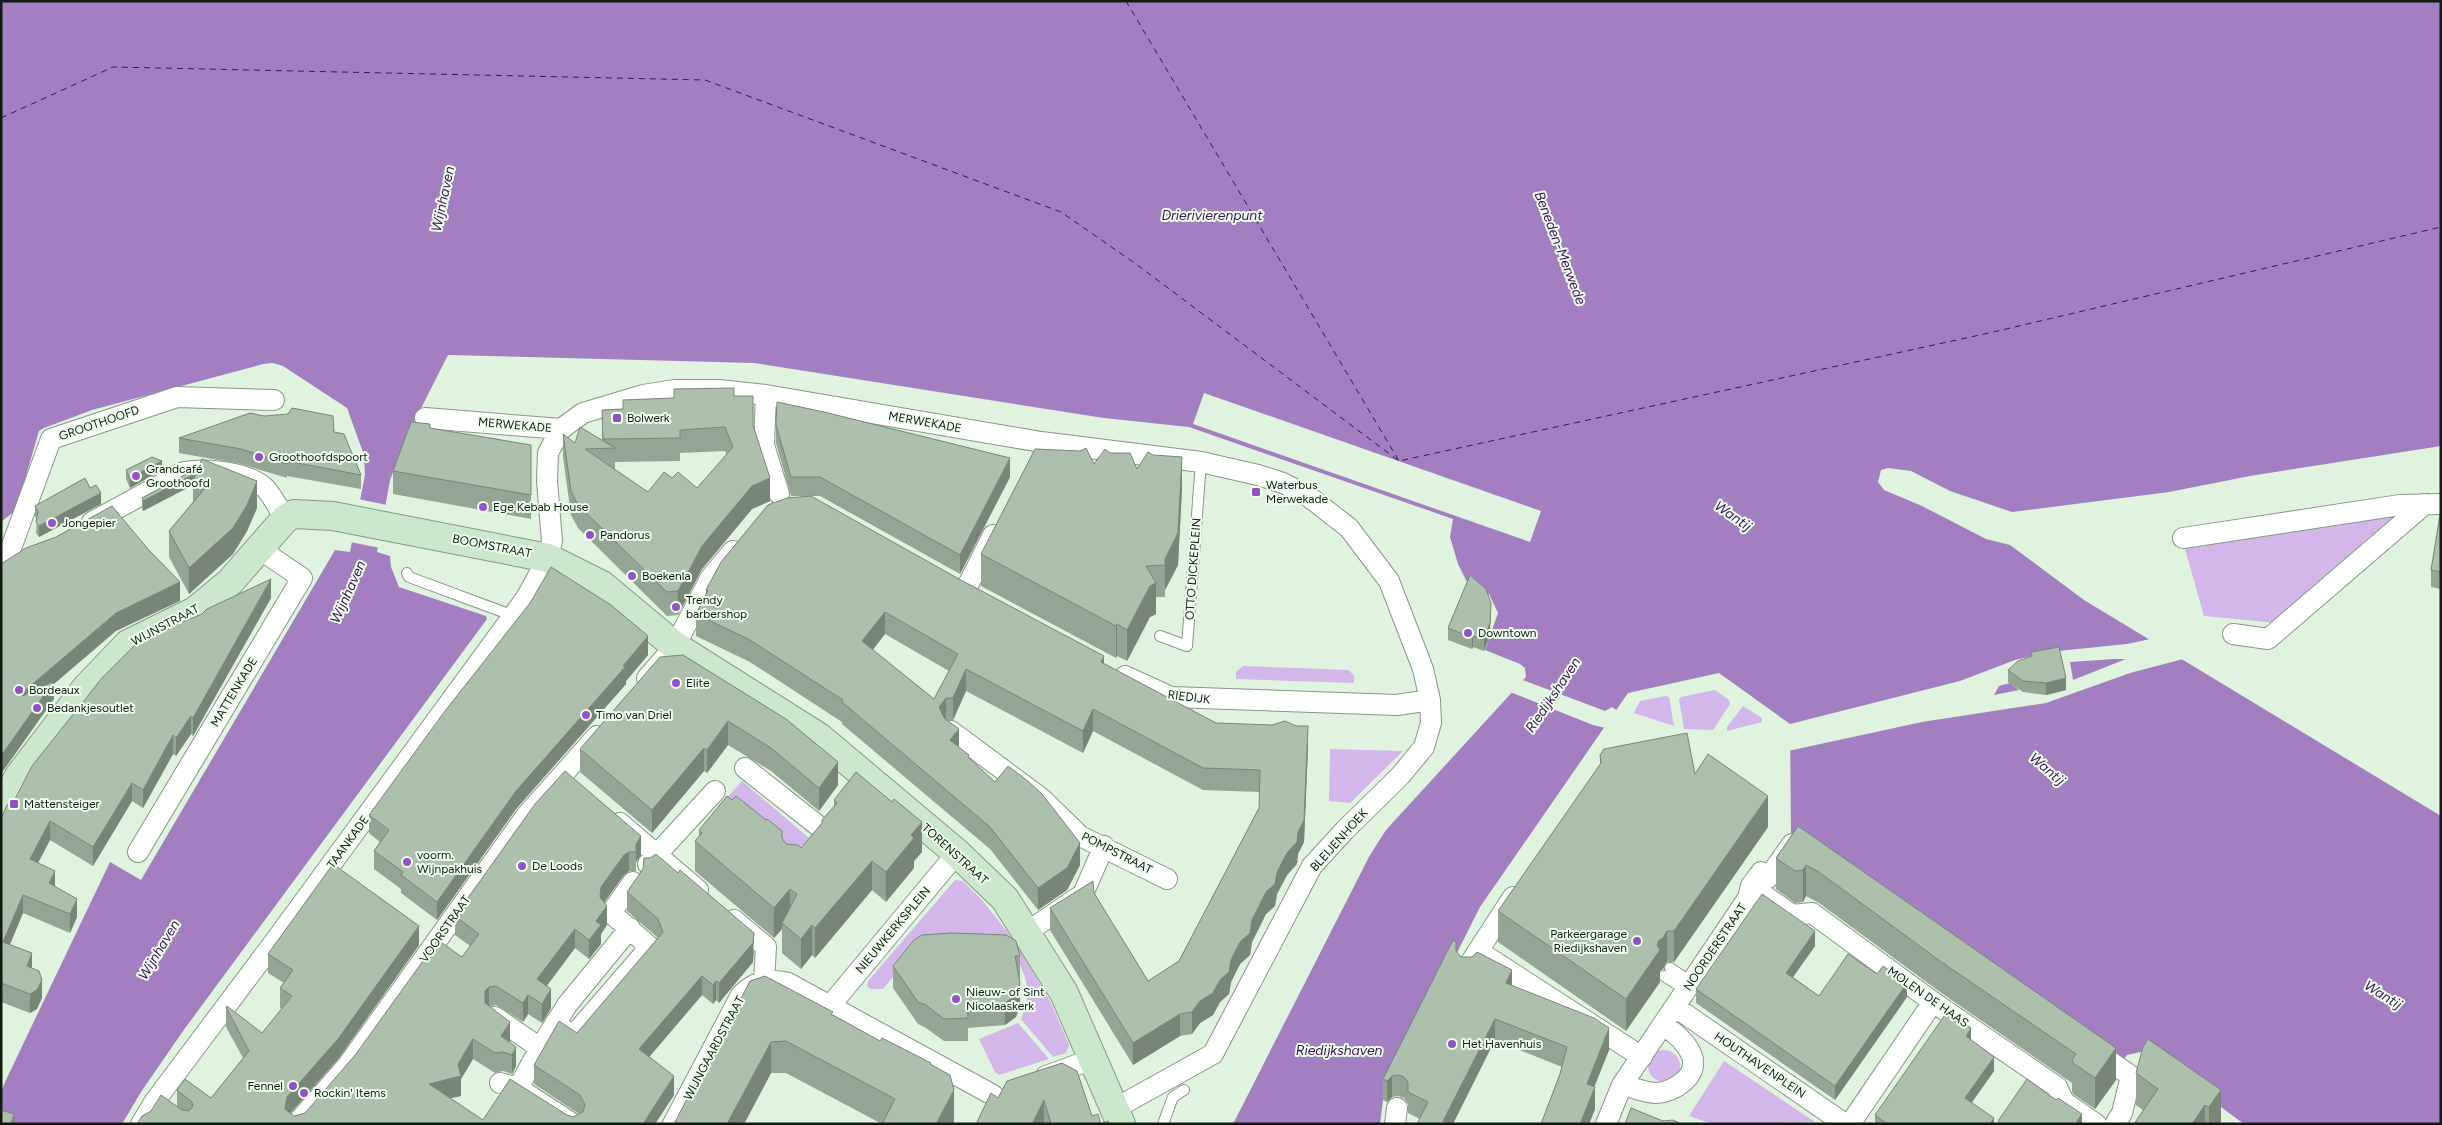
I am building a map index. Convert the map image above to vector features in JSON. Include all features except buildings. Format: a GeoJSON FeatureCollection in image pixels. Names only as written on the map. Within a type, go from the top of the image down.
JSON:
{"type":"FeatureCollection","features":[{"type":"Feature","properties":{"kind":"street","name":"MERWEKADE"},"geometry":{"type":"LineString","coordinates":[[425,418],[561,429],[583,413],[643,395],[675,390],[719,390],[766,395],[1036,451],[1201,462],[1258,475],[1283,483],[1308,496],[1349,528],[1389,581]]}},
{"type":"Feature","properties":{"kind":"street"},"geometry":{"type":"LineString","coordinates":[[766,395],[764,445],[783,505]]}},
{"type":"Feature","properties":{"kind":"street","name":"GROOTHOOFD"},"geometry":{"type":"LineString","coordinates":[[4,561],[50,439],[177,397],[274,400]]}},
{"type":"Feature","properties":{"kind":"street"},"geometry":{"type":"LineString","coordinates":[[548,558],[552,541],[547,481],[548,453],[561,429]]}},
{"type":"Feature","properties":{"kind":"street"},"geometry":{"type":"LineString","coordinates":[[75,531],[184,472],[195,470],[222,472],[254,481],[266,489],[284,518]]}},
{"type":"Feature","properties":{"kind":"street"},"geometry":{"type":"LineString","coordinates":[[2184,538],[2400,505],[2433,504]]}},
{"type":"Feature","properties":{"kind":"street"},"geometry":{"type":"LineString","coordinates":[[2233,634],[2268,639],[2433,504]]}},
{"type":"Feature","properties":{"kind":"street","name":"BOOMSTRAAT"},"geometry":{"type":"LineString","coordinates":[[284,518],[294,514],[312,514],[354,520],[548,558],[602,585],[674,646]]}},
{"type":"Feature","properties":{"kind":"street","name":"WIJNSTRAAT"},"geometry":{"type":"LineString","coordinates":[[1,810],[19,776],[86,688],[128,644],[195,612],[230,582],[284,518]]}},
{"type":"Feature","properties":{"kind":"street"},"geometry":{"type":"LineString","coordinates":[[964,590],[1002,518]]}},
{"type":"Feature","properties":{"kind":"street"},"geometry":{"type":"LineString","coordinates":[[636,691],[674,646],[711,577],[742,540]]}},
{"type":"Feature","properties":{"kind":"street","name":"MATTENKADE"},"geometry":{"type":"LineString","coordinates":[[138,852],[302,578],[258,548]]}},
{"type":"Feature","properties":{"kind":"street"},"geometry":{"type":"LineString","coordinates":[[4,561],[33,551]]}},
{"type":"Feature","properties":{"kind":"street","name":"TAANKADE"},"geometry":{"type":"LineString","coordinates":[[141,1124],[159,1103],[275,941],[514,616],[548,558]]}},
{"type":"Feature","properties":{"kind":"street","name":"BLEIJENHOEK"},"geometry":{"type":"LineString","coordinates":[[1118,1116],[1213,1054],[1312,866],[1345,830],[1400,776],[1424,747],[1431,723],[1430,700],[1423,669],[1417,658],[1389,581]]}},
{"type":"Feature","properties":{"kind":"street","name":"TORENSTRAAT"},"geometry":{"type":"LineString","coordinates":[[674,646],[819,738],[856,781],[957,853],[1005,899],[1064,993],[1118,1116]]}},
{"type":"Feature","properties":{"kind":"street","name":"RIEDIJK"},"geometry":{"type":"LineString","coordinates":[[1112,669],[1172,697],[1397,705],[1430,700]]}},
{"type":"Feature","properties":{"kind":"street","name":"VOORSTRAAT"},"geometry":{"type":"LineString","coordinates":[[296,1124],[347,1066],[526,816],[569,778],[610,721]]}},
{"type":"Feature","properties":{"kind":"street","name":"POMPSTRAAT"},"geometry":{"type":"LineString","coordinates":[[952,731],[1041,798],[1080,836],[1104,846],[1167,879]]}},
{"type":"Feature","properties":{"kind":"street"},"geometry":{"type":"LineString","coordinates":[[745,768],[821,827]]}},
{"type":"Feature","properties":{"kind":"street"},"geometry":{"type":"LineString","coordinates":[[652,860],[715,791]]}},
{"type":"Feature","properties":{"kind":"street"},"geometry":{"type":"LineString","coordinates":[[604,809],[652,860],[719,907],[766,947],[764,981],[788,984],[829,1007],[1004,1094],[1092,1059]]}},
{"type":"Feature","properties":{"kind":"street","name":"NOORDERSTRAAT"},"geometry":{"type":"LineString","coordinates":[[1606,1124],[1623,1099],[1642,1057],[1748,898],[1756,879],[1778,840]]}},
{"type":"Feature","properties":{"kind":"street"},"geometry":{"type":"LineString","coordinates":[[1756,879],[1768,878],[1794,840],[1811,852]]}},
{"type":"Feature","properties":{"kind":"street"},"geometry":{"type":"LineString","coordinates":[[1027,932],[1083,894],[1104,846]]}},
{"type":"Feature","properties":{"kind":"street","name":"NIEUWKERKSPLEIN"},"geometry":{"type":"LineString","coordinates":[[829,1007],[957,853]]}},
{"type":"Feature","properties":{"kind":"street","name":"MOLEN DE HAAS"},"geometry":{"type":"LineString","coordinates":[[1756,879],[1792,915],[1812,913],[1933,1002],[2057,1087],[2064,1102],[2096,1124]]}},
{"type":"Feature","properties":{"kind":"street"},"geometry":{"type":"LineString","coordinates":[[555,1023],[573,1036],[650,947],[611,913],[633,882]]}},
{"type":"Feature","properties":{"kind":"street"},"geometry":{"type":"LineString","coordinates":[[1467,968],[1521,885]]}},
{"type":"Feature","properties":{"kind":"street"},"geometry":{"type":"LineString","coordinates":[[572,1124],[509,1086],[540,1048],[555,1023],[630,928]]}},
{"type":"Feature","properties":{"kind":"street"},"geometry":{"type":"LineString","coordinates":[[1478,950],[1642,1057]]}},
{"type":"Feature","properties":{"kind":"street","name":"WIJNGAARDSTRAAT"},"geometry":{"type":"LineString","coordinates":[[673,1124],[741,995],[747,988],[764,981]]}},
{"type":"Feature","properties":{"kind":"street"},"geometry":{"type":"LineString","coordinates":[[1850,1124],[1933,1002]]}},
{"type":"Feature","properties":{"kind":"street","name":"HOUTHAVENPLEIN"},"geometry":{"type":"LineString","coordinates":[[1675,1007],[1845,1124]]}},
{"type":"Feature","properties":{"kind":"street"},"geometry":{"type":"LineString","coordinates":[[495,1017],[540,1048]]}},
{"type":"Feature","properties":{"kind":"street"},"geometry":{"type":"LineString","coordinates":[[1623,1099],[1673,1090],[1684,1081],[1692,1069],[1692,1057],[1674,1032],[1663,1025]]}},
{"type":"Feature","properties":{"kind":"street"},"geometry":{"type":"LineString","coordinates":[[2076,1038],[2131,1076],[2125,1120]]}},
{"type":"Feature","properties":{"kind":"lane","name":"OTTO DICKEPLEIN"},"geometry":{"type":"LineString","coordinates":[[1160,636],[1187,646],[1201,462]]}},
{"type":"Feature","properties":{"kind":"lane"},"geometry":{"type":"LineString","coordinates":[[407,573],[409,577],[514,616]]}},
{"type":"Feature","properties":{"kind":"lane"},"geometry":{"type":"LineString","coordinates":[[1667,972],[1688,986]]}},
{"type":"Feature","properties":{"kind":"lane"},"geometry":{"type":"LineString","coordinates":[[1162,1124],[1173,1097],[1184,1090]]}},
{"type":"Feature","properties":{"kind":"shaded area"},"geometry":{"type":"Polygon","coordinates":[[[2407,511],[2277,623],[2204,616],[2185,549],[2407,511]]]}},
{"type":"Feature","properties":{"kind":"shaded area"},"geometry":{"type":"Polygon","coordinates":[[[1243,666],[1348,670],[1354,675],[1354,683],[1236,679],[1236,672],[1243,666]]]}},
{"type":"Feature","properties":{"kind":"shaded area"},"geometry":{"type":"Polygon","coordinates":[[[1715,690],[1729,700],[1730,704],[1713,730],[1684,729],[1679,700],[1681,697],[1715,690]]]}},
{"type":"Feature","properties":{"kind":"shaded area"},"geometry":{"type":"Polygon","coordinates":[[[1665,696],[1669,697],[1674,726],[1634,713],[1640,701],[1665,696]]]}},
{"type":"Feature","properties":{"kind":"shaded area"},"geometry":{"type":"Polygon","coordinates":[[[1743,706],[1762,718],[1762,722],[1727,731],[1727,727],[1743,706]]]}},
{"type":"Feature","properties":{"kind":"shaded area"},"geometry":{"type":"Polygon","coordinates":[[[1330,749],[1403,751],[1350,803],[1329,801],[1330,749]]]}},
{"type":"Feature","properties":{"kind":"shaded area"},"geometry":{"type":"Polygon","coordinates":[[[742,781],[809,838],[791,857],[725,800],[742,781]]]}},
{"type":"Feature","properties":{"kind":"shaded area"},"geometry":{"type":"Polygon","coordinates":[[[955,880],[963,881],[982,900],[1012,938],[996,950],[917,948],[883,989],[871,989],[867,986],[868,981],[955,880]]]}},
{"type":"Feature","properties":{"kind":"shaded area"},"geometry":{"type":"Polygon","coordinates":[[[1018,946],[1050,1001],[1069,1045],[1066,1053],[1053,1057],[1021,1019],[1027,993],[1025,976],[1011,953],[1018,946]]]}},
{"type":"Feature","properties":{"kind":"shaded area"},"geometry":{"type":"Polygon","coordinates":[[[1018,1023],[1049,1059],[999,1075],[995,1072],[979,1039],[1018,1023]]]}},
{"type":"Feature","properties":{"kind":"shaded area"},"geometry":{"type":"Polygon","coordinates":[[[1664,1050],[1675,1055],[1680,1066],[1675,1077],[1664,1082],[1653,1077],[1648,1066],[1653,1055],[1664,1050]]]}},
{"type":"Feature","properties":{"kind":"shaded area"},"geometry":{"type":"Polygon","coordinates":[[[1724,1061],[1815,1122],[1712,1124],[1689,1116],[1724,1061]]]}},
{"type":"Feature","properties":{"kind":"water"},"geometry":{"type":"Polygon","coordinates":[[[1,1],[2441,1],[2441,446],[2250,476],[2169,492],[2012,512],[1950,491],[1911,471],[1888,468],[1881,470],[1878,482],[1884,490],[1922,506],[1986,539],[2010,545],[2084,600],[2441,816],[2441,1124],[2244,1124],[2145,1051],[2127,1055],[2121,1064],[1791,834],[1790,724],[1719,673],[1628,693],[1480,907],[1383,1100],[1380,1124],[1233,1124],[1370,855],[1386,830],[1526,677],[1525,668],[1520,664],[1485,650],[1498,613],[1489,594],[1469,586],[1458,564],[1450,537],[1453,519],[1189,427],[1104,418],[754,363],[448,355],[409,432],[390,480],[377,552],[390,556],[391,567],[399,587],[486,616],[487,619],[183,1031],[141,1092],[122,1124],[1,1124],[1,1092],[110,862],[141,880],[335,550],[350,552],[365,475],[364,455],[347,408],[283,366],[273,363],[263,364],[92,410],[39,431],[16,510],[1,522],[1,1]]]}},
{"type":"Feature","properties":{"kind":"pier"},"geometry":{"type":"Polygon","coordinates":[[[1204,393],[1541,511],[1530,542],[1193,424],[1204,393]]]}},
{"type":"Feature","properties":{"kind":"pier"},"geometry":{"type":"Polygon","coordinates":[[[358,499],[387,505],[380,548],[350,542],[358,499]]]}},
{"type":"Feature","properties":{"kind":"pier"},"geometry":{"type":"Polygon","coordinates":[[[2155,638],[2187,658],[2130,673],[2046,703],[1922,722],[1788,751],[1786,725],[1960,681],[2015,660],[2048,652],[2127,644],[2155,638]],[[2126,659],[2070,662],[2073,680],[2126,659]],[[2010,683],[1999,686],[1994,695],[2019,690],[2010,683]]]}},
{"type":"Feature","properties":{"kind":"pier"},"geometry":{"type":"Polygon","coordinates":[[[1520,679],[1605,711],[1612,707],[1618,711],[1606,728],[1593,725],[1510,692],[1520,679]]]}},
{"type":"Feature","properties":{"kind":"ferry route"},"geometry":{"type":"LineString","coordinates":[[1126,1],[1399,461]]}},
{"type":"Feature","properties":{"kind":"ferry route"},"geometry":{"type":"LineString","coordinates":[[1,118],[113,67],[705,80],[1061,212],[1136,264],[1399,461],[1989,333],[2441,227]]}},
{"type":"Feature","properties":{"kind":"place","name":"Bolwerk"},"geometry":{"type":"Point","coordinates":[617,418]}},
{"type":"Feature","properties":{"kind":"place","name":"Groothoofdspoort"},"geometry":{"type":"Point","coordinates":[259,457]}},
{"type":"Feature","properties":{"kind":"place","name":"Grandcafé Groothoofd"},"geometry":{"type":"Point","coordinates":[136,476]}},
{"type":"Feature","properties":{"kind":"place","name":"Waterbus Merwekade"},"geometry":{"type":"Point","coordinates":[1256,492]}},
{"type":"Feature","properties":{"kind":"place","name":"Ege Kebab House"},"geometry":{"type":"Point","coordinates":[483,507]}},
{"type":"Feature","properties":{"kind":"place","name":"Jongepier"},"geometry":{"type":"Point","coordinates":[52,523]}},
{"type":"Feature","properties":{"kind":"place","name":"Pandorus"},"geometry":{"type":"Point","coordinates":[590,535]}},
{"type":"Feature","properties":{"kind":"place","name":"Boekenla"},"geometry":{"type":"Point","coordinates":[632,576]}},
{"type":"Feature","properties":{"kind":"place","name":"Trendy barbershop"},"geometry":{"type":"Point","coordinates":[676,607]}},
{"type":"Feature","properties":{"kind":"place","name":"Downtown"},"geometry":{"type":"Point","coordinates":[1468,633]}},
{"type":"Feature","properties":{"kind":"place","name":"Elite"},"geometry":{"type":"Point","coordinates":[676,683]}},
{"type":"Feature","properties":{"kind":"place","name":"Bordeaux"},"geometry":{"type":"Point","coordinates":[19,690]}},
{"type":"Feature","properties":{"kind":"place","name":"Bedankjesoutlet"},"geometry":{"type":"Point","coordinates":[37,708]}},
{"type":"Feature","properties":{"kind":"place","name":"Timo van Driel"},"geometry":{"type":"Point","coordinates":[586,715]}},
{"type":"Feature","properties":{"kind":"place","name":"Mattensteiger"},"geometry":{"type":"Point","coordinates":[14,804]}},
{"type":"Feature","properties":{"kind":"place","name":"voorm. Wijnpakhuis"},"geometry":{"type":"Point","coordinates":[407,862]}},
{"type":"Feature","properties":{"kind":"place","name":"De Loods"},"geometry":{"type":"Point","coordinates":[522,866]}},
{"type":"Feature","properties":{"kind":"place","name":"Parkeergarage Riedijkshaven"},"geometry":{"type":"Point","coordinates":[1637,941]}},
{"type":"Feature","properties":{"kind":"place","name":"Nieuw- of Sint Nicolaaskerk"},"geometry":{"type":"Point","coordinates":[956,999]}},
{"type":"Feature","properties":{"kind":"place","name":"Het Havenhuis"},"geometry":{"type":"Point","coordinates":[1452,1044]}},
{"type":"Feature","properties":{"kind":"place","name":"Fennel"},"geometry":{"type":"Point","coordinates":[293,1086]}},
{"type":"Feature","properties":{"kind":"place","name":"Rockin' Items"},"geometry":{"type":"Point","coordinates":[304,1093]}},
{"type":"Feature","properties":{"kind":"water label","name":"Wijnhaven"},"geometry":{"type":"Point","coordinates":[443,199]}},
{"type":"Feature","properties":{"kind":"water label","name":"Drierivierenpunt"},"geometry":{"type":"Point","coordinates":[1212,215]}},
{"type":"Feature","properties":{"kind":"water label","name":"Beneden-Merwede"},"geometry":{"type":"Point","coordinates":[1560,248]}},
{"type":"Feature","properties":{"kind":"water label","name":"Wantij"},"geometry":{"type":"Point","coordinates":[1733,516]}},
{"type":"Feature","properties":{"kind":"water label","name":"Wijnhaven"},"geometry":{"type":"Point","coordinates":[348,592]}},
{"type":"Feature","properties":{"kind":"water label","name":"Riedijkshaven"},"geometry":{"type":"Point","coordinates":[1553,695]}},
{"type":"Feature","properties":{"kind":"water label","name":"Wantij"},"geometry":{"type":"Point","coordinates":[2047,769]}},
{"type":"Feature","properties":{"kind":"water label","name":"Wijnhaven"},"geometry":{"type":"Point","coordinates":[159,950]}},
{"type":"Feature","properties":{"kind":"water label","name":"Wantij"},"geometry":{"type":"Point","coordinates":[2383,995]}},
{"type":"Feature","properties":{"kind":"water label","name":"Riedijkshaven"},"geometry":{"type":"Point","coordinates":[1339,1050]}}]}
